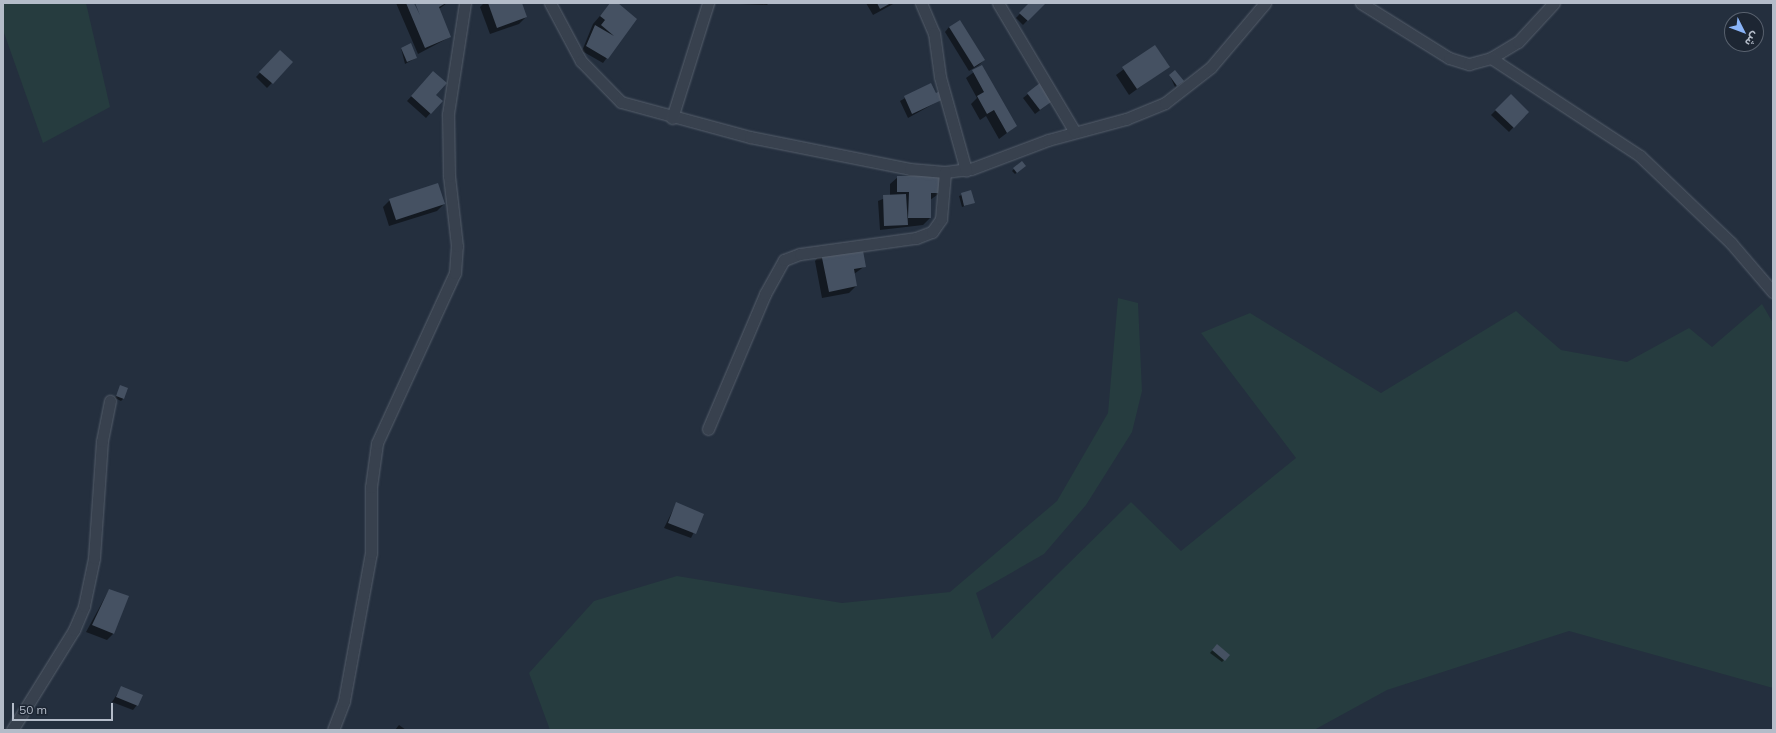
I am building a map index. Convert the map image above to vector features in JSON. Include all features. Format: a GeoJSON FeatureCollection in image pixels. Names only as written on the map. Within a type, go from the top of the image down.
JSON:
{"type":"FeatureCollection","features":[{"type":"Feature","properties":{"kind":"street"},"geometry":{"type":"LineString","coordinates":[[333,730],[344,701],[371,553],[371,487],[377,443],[455,273],[457,246],[449,176],[448,114],[465,3]]}},
{"type":"Feature","properties":{"kind":"street"},"geometry":{"type":"LineString","coordinates":[[550,3],[581,61],[608,92],[621,102],[672,118],[910,169],[945,172],[966,170],[1075,132],[1126,119],[1170,99],[1211,67],[1264,3]]}},
{"type":"Feature","properties":{"kind":"street"},"geometry":{"type":"LineString","coordinates":[[672,118],[708,3]]}},
{"type":"Feature","properties":{"kind":"street"},"geometry":{"type":"LineString","coordinates":[[921,3],[934,33],[940,77],[966,170]]}},
{"type":"Feature","properties":{"kind":"street"},"geometry":{"type":"LineString","coordinates":[[998,3],[1075,132]]}},
{"type":"Feature","properties":{"kind":"street"},"geometry":{"type":"LineString","coordinates":[[1361,3],[1449,58],[1469,64],[1491,58],[1518,42],[1554,3]]}},
{"type":"Feature","properties":{"kind":"street"},"geometry":{"type":"LineString","coordinates":[[1491,58],[1640,156],[1731,243],[1773,292]]}},
{"type":"Feature","properties":{"kind":"street"},"geometry":{"type":"LineString","coordinates":[[708,429],[765,294],[784,260],[800,254],[916,238],[932,232],[941,219],[945,172]]}},
{"type":"Feature","properties":{"kind":"street"},"geometry":{"type":"LineString","coordinates":[[12,730],[74,630],[84,606],[94,558],[102,441],[110,401]]}},
{"type":"Feature","properties":{"kind":"green space"},"geometry":{"type":"Polygon","coordinates":[[[3,3],[86,3],[110,107],[43,143],[3,30],[3,3]]]}},
{"type":"Feature","properties":{"kind":"green space"},"geometry":{"type":"Polygon","coordinates":[[[1118,298],[1138,303],[1142,391],[1132,432],[1086,505],[1044,554],[976,593],[992,639],[1131,502],[1181,551],[1296,458],[1201,333],[1250,313],[1381,393],[1516,311],[1561,350],[1627,362],[1689,328],[1712,347],[1762,304],[1773,323],[1773,688],[1569,631],[1387,690],[1314,730],[550,730],[529,673],[594,601],[677,576],[842,603],[950,592],[1057,501],[1108,413],[1118,298]]]}},
{"type":"Feature","properties":{"kind":"building"},"geometry":{"type":"Polygon","coordinates":[[[406,3],[414,3],[420,15],[415,3],[446,3],[439,7],[451,37],[425,48],[406,3]]]}},
{"type":"Feature","properties":{"kind":"building"},"geometry":{"type":"Polygon","coordinates":[[[488,3],[522,3],[527,17],[497,28],[488,3]]]}},
{"type":"Feature","properties":{"kind":"building"},"geometry":{"type":"Polygon","coordinates":[[[610,3],[618,3],[637,19],[608,59],[586,46],[595,25],[614,36],[601,25],[605,20],[600,16],[610,3]]]}},
{"type":"Feature","properties":{"kind":"building"},"geometry":{"type":"Polygon","coordinates":[[[877,3],[891,3],[880,9],[877,3]]]}},
{"type":"Feature","properties":{"kind":"building"},"geometry":{"type":"Polygon","coordinates":[[[1029,3],[1046,3],[1028,21],[1019,13],[1029,3]]]}},
{"type":"Feature","properties":{"kind":"building"},"geometry":{"type":"Polygon","coordinates":[[[960,20],[985,60],[974,67],[949,27],[960,20]]]}},
{"type":"Feature","properties":{"kind":"building"},"geometry":{"type":"Polygon","coordinates":[[[411,43],[417,58],[407,62],[401,48],[411,43]]]}},
{"type":"Feature","properties":{"kind":"building"},"geometry":{"type":"Polygon","coordinates":[[[1155,45],[1170,67],[1137,89],[1122,67],[1155,45]]]}},
{"type":"Feature","properties":{"kind":"building"},"geometry":{"type":"Polygon","coordinates":[[[280,50],[293,62],[273,84],[259,72],[280,50]]]}},
{"type":"Feature","properties":{"kind":"building"},"geometry":{"type":"Polygon","coordinates":[[[982,65],[1017,126],[1007,133],[994,110],[987,114],[977,96],[984,92],[972,70],[982,65]]]}},
{"type":"Feature","properties":{"kind":"building"},"geometry":{"type":"Polygon","coordinates":[[[1175,70],[1184,81],[1177,86],[1169,75],[1175,70]]]}},
{"type":"Feature","properties":{"kind":"building"},"geometry":{"type":"Polygon","coordinates":[[[433,71],[447,83],[436,95],[443,101],[431,114],[411,96],[433,71]]]}},
{"type":"Feature","properties":{"kind":"building"},"geometry":{"type":"Polygon","coordinates":[[[1045,79],[1058,97],[1040,110],[1027,93],[1045,79]]]}},
{"type":"Feature","properties":{"kind":"building"},"geometry":{"type":"Polygon","coordinates":[[[931,83],[936,93],[942,90],[946,98],[912,114],[904,96],[931,83]]]}},
{"type":"Feature","properties":{"kind":"building"},"geometry":{"type":"Polygon","coordinates":[[[1511,94],[1529,112],[1514,128],[1495,110],[1511,94]]]}},
{"type":"Feature","properties":{"kind":"building"},"geometry":{"type":"Polygon","coordinates":[[[1022,161],[1026,166],[1017,173],[1013,168],[1022,161]]]}},
{"type":"Feature","properties":{"kind":"building"},"geometry":{"type":"Polygon","coordinates":[[[897,176],[941,176],[941,193],[931,193],[931,218],[908,218],[909,192],[897,192],[897,176]]]}},
{"type":"Feature","properties":{"kind":"building"},"geometry":{"type":"Polygon","coordinates":[[[438,183],[445,204],[396,220],[389,199],[438,183]]]}},
{"type":"Feature","properties":{"kind":"building"},"geometry":{"type":"Polygon","coordinates":[[[971,190],[975,203],[964,206],[961,193],[971,190]]]}},
{"type":"Feature","properties":{"kind":"building"},"geometry":{"type":"Polygon","coordinates":[[[906,194],[908,225],[884,226],[883,195],[906,194]]]}},
{"type":"Feature","properties":{"kind":"building"},"geometry":{"type":"Polygon","coordinates":[[[862,245],[866,267],[854,269],[857,286],[829,292],[821,253],[862,245]]]}},
{"type":"Feature","properties":{"kind":"building"},"geometry":{"type":"Polygon","coordinates":[[[120,385],[128,388],[124,399],[116,396],[120,385]]]}},
{"type":"Feature","properties":{"kind":"building"},"geometry":{"type":"Polygon","coordinates":[[[676,502],[704,514],[696,534],[668,523],[676,502]]]}},
{"type":"Feature","properties":{"kind":"building"},"geometry":{"type":"Polygon","coordinates":[[[109,589],[129,596],[114,634],[92,625],[109,589]]]}},
{"type":"Feature","properties":{"kind":"building"},"geometry":{"type":"Polygon","coordinates":[[[1217,644],[1230,655],[1225,661],[1212,650],[1217,644]]]}},
{"type":"Feature","properties":{"kind":"building"},"geometry":{"type":"Polygon","coordinates":[[[121,686],[143,695],[138,706],[116,697],[121,686]]]}}]}
